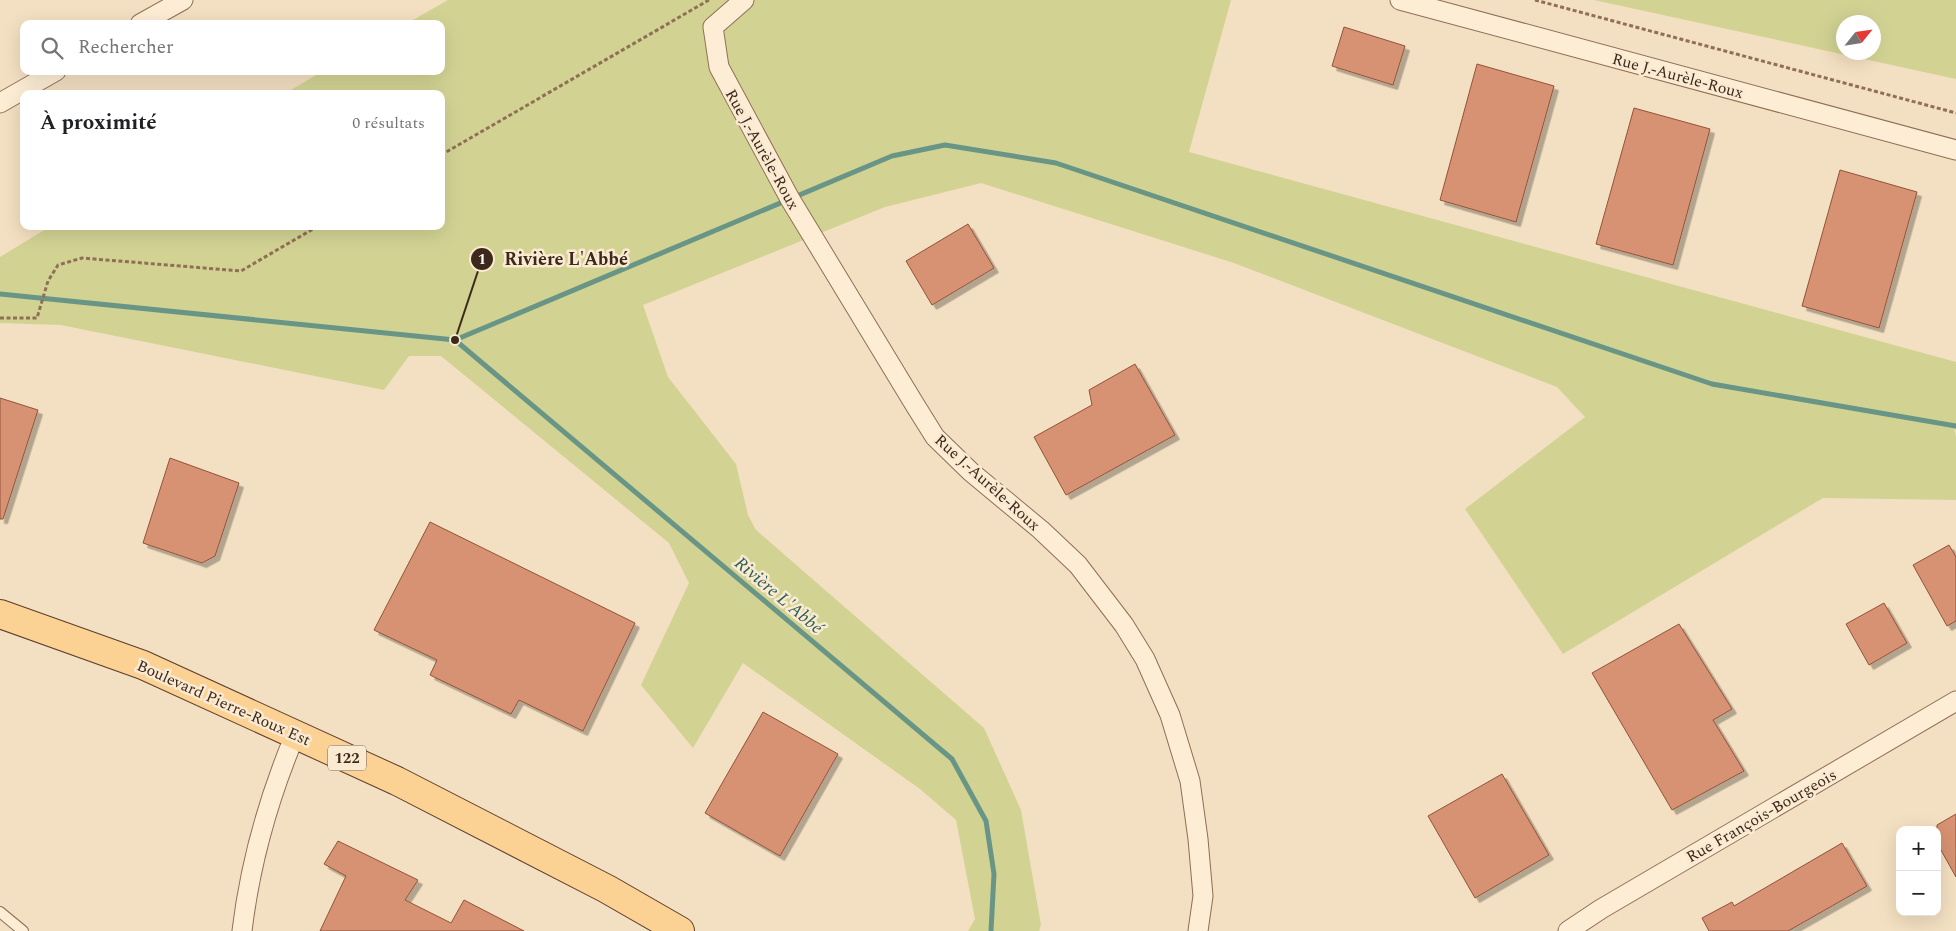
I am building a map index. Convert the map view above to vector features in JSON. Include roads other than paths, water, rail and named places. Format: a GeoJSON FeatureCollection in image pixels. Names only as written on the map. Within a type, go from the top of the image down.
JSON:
{"type":"FeatureCollection","features":[{"type":"Feature","properties":{"kind":"main road","name":"Boulevard Pierre-Roux Est"},"geometry":{"type":"LineString","coordinates":[[0,614],[143,665],[415,790],[607,889],[680,931]]}},
{"type":"Feature","properties":{"kind":"street"},"geometry":{"type":"LineString","coordinates":[[147,20],[183,0]]}},
{"type":"Feature","properties":{"kind":"street","name":"Rue J.-Aurèle-Roux"},"geometry":{"type":"LineString","coordinates":[[744,0],[713,27],[719,67],[790,199],[915,405],[935,437],[971,472],[1041,530],[1078,565],[1120,618],[1145,659],[1170,715],[1190,781],[1203,896],[1198,931]]}},
{"type":"Feature","properties":{"kind":"street","name":"Rue J.-Aurèle-Roux"},"geometry":{"type":"LineString","coordinates":[[1400,0],[1956,150]]}},
{"type":"Feature","properties":{"kind":"street"},"geometry":{"type":"LineString","coordinates":[[23,90],[49,75]]}},
{"type":"Feature","properties":{"kind":"street"},"geometry":{"type":"LineString","coordinates":[[0,103],[20,92]]}},
{"type":"Feature","properties":{"kind":"street","name":"Rue François-Bourgeois"},"geometry":{"type":"LineString","coordinates":[[1568,931],[1601,908],[1956,701]]}},
{"type":"Feature","properties":{"kind":"street"},"geometry":{"type":"LineString","coordinates":[[242,931],[257,848],[281,769],[295,735]]}},
{"type":"Feature","properties":{"kind":"lane"},"geometry":{"type":"LineString","coordinates":[[0,912],[23,931]]}},
{"type":"Feature","properties":{"kind":"waterway"},"geometry":{"type":"LineString","coordinates":[[455,340],[892,156],[945,145],[1056,163],[1712,384],[1956,426]]}},
{"type":"Feature","properties":{"kind":"waterway","name":"Rivière L'Abbé"},"geometry":{"type":"LineString","coordinates":[[0,294],[455,340],[952,759],[986,821],[994,874],[991,931]]}},
{"type":"Feature","properties":{"kind":"place","name":"Rivière L'Abbé"},"geometry":{"type":"Point","coordinates":[455,340]}}]}
